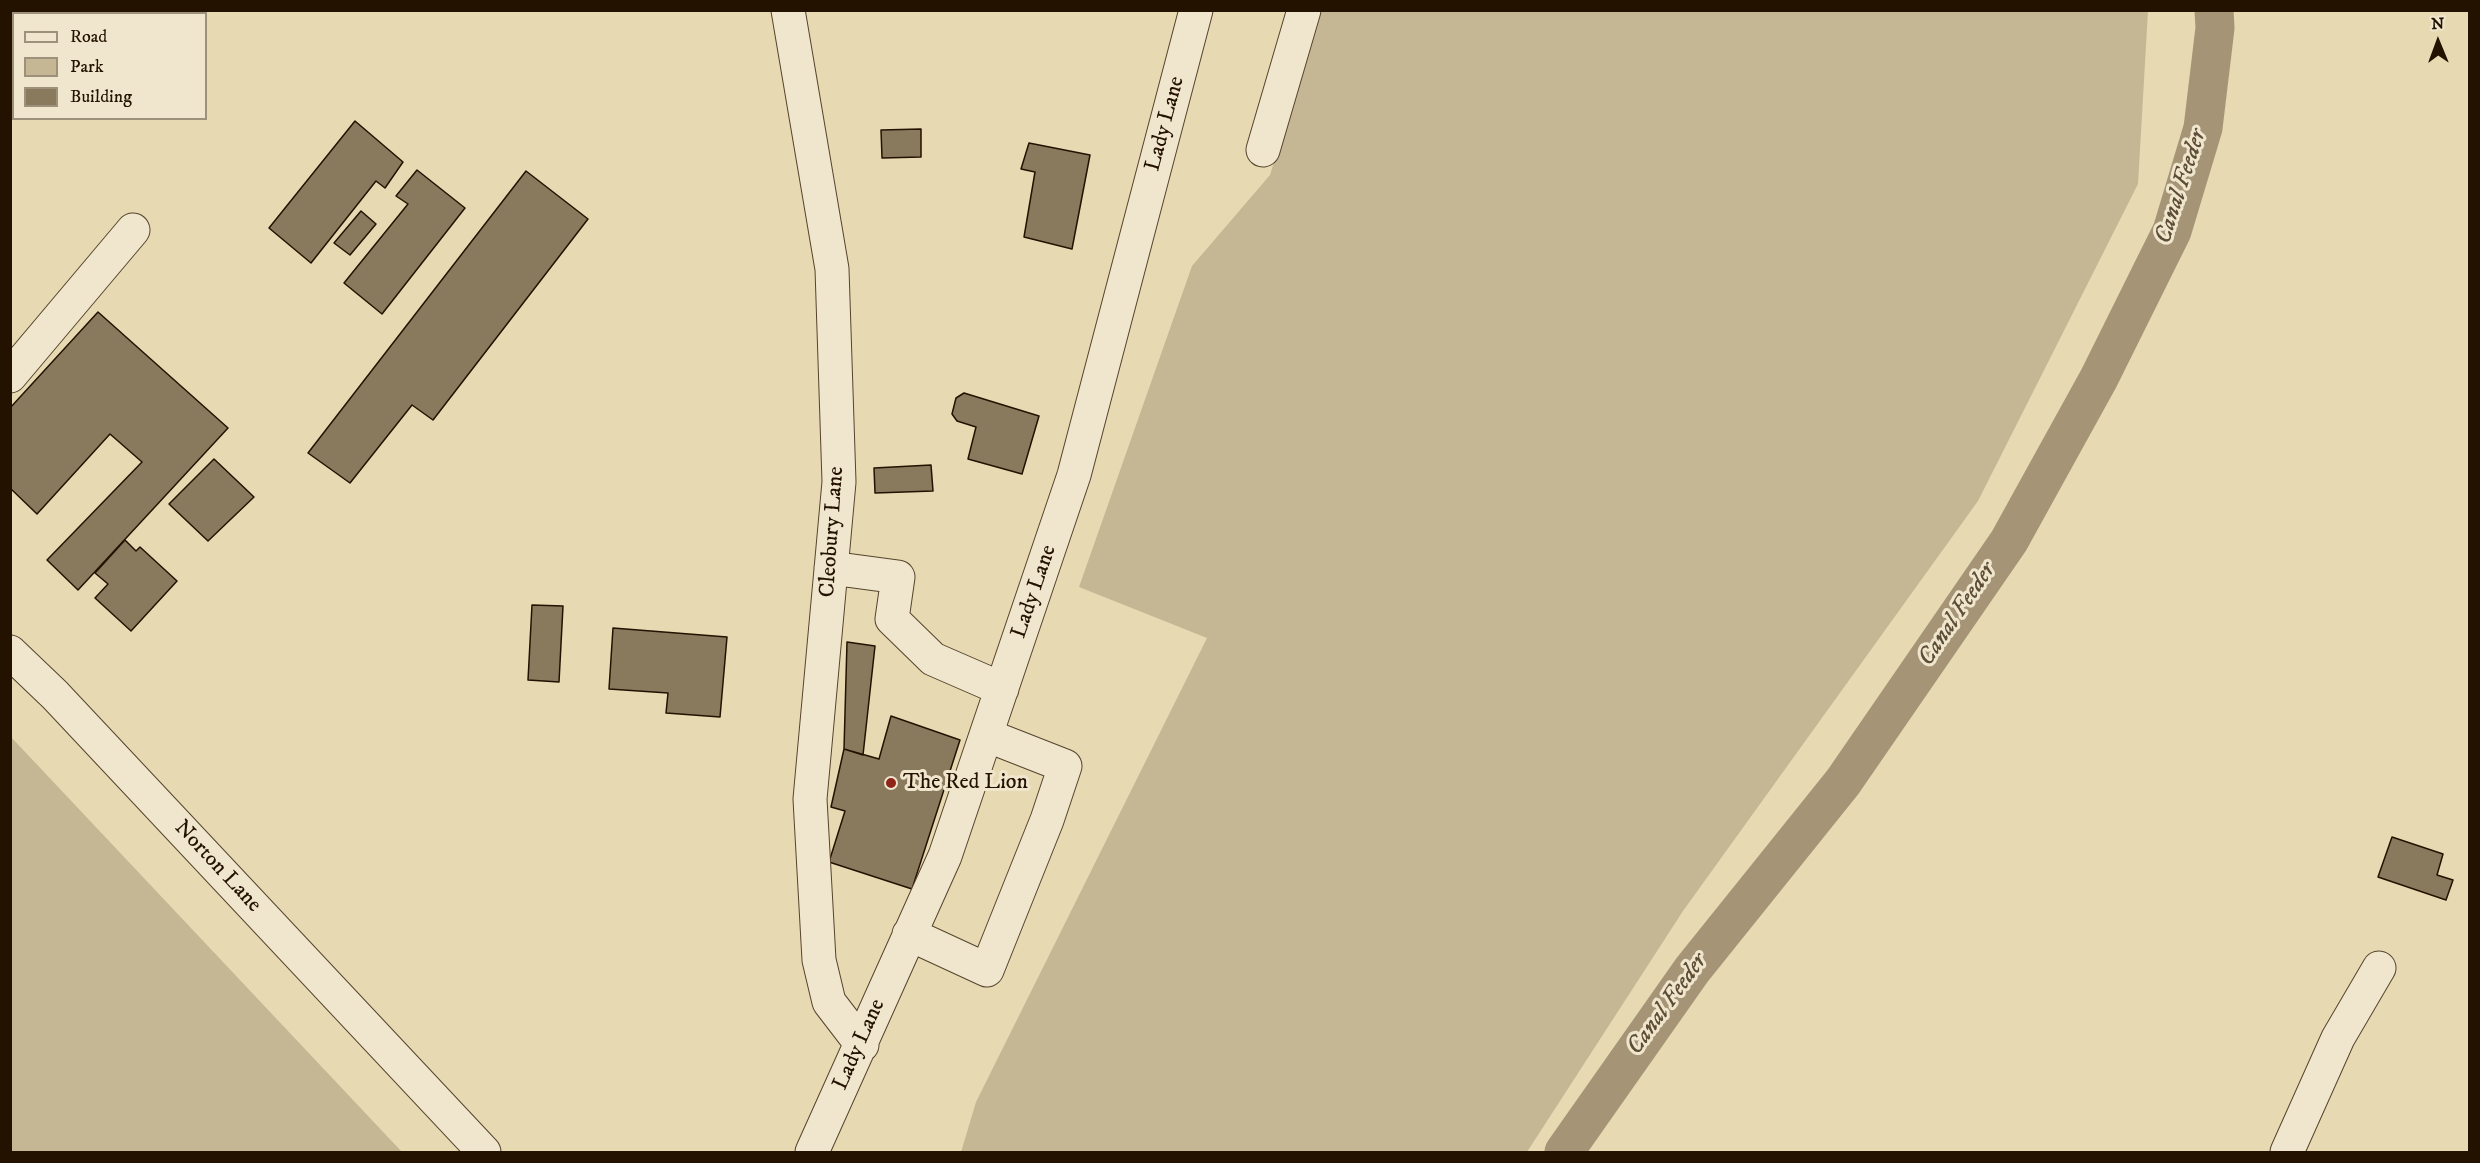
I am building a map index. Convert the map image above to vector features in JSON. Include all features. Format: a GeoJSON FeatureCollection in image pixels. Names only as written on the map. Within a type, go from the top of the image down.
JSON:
{"type":"FeatureCollection","features":[{"type":"Feature","properties":{"kind":"street","name":"Cleobury Lane"},"geometry":{"type":"LineString","coordinates":[[788,10],[832,269],[839,482],[810,799],[819,960],[829,1002],[862,1045]]}},
{"type":"Feature","properties":{"kind":"street","name":"Lady Lane"},"geometry":{"type":"LineString","coordinates":[[812,1152],[945,856],[1074,475],[1196,10]]}},
{"type":"Feature","properties":{"kind":"street"},"geometry":{"type":"LineString","coordinates":[[1263,150],[1304,10]]}},
{"type":"Feature","properties":{"kind":"street"},"geometry":{"type":"LineString","coordinates":[[10,376],[133,230]]}},
{"type":"Feature","properties":{"kind":"street"},"geometry":{"type":"LineString","coordinates":[[831,568],[898,577],[892,618],[933,659],[1002,689]]}},
{"type":"Feature","properties":{"kind":"street","name":"Norton Lane"},"geometry":{"type":"LineString","coordinates":[[10,652],[55,695],[484,1152]]}},
{"type":"Feature","properties":{"kind":"street"},"geometry":{"type":"LineString","coordinates":[[909,934],[987,970],[1047,820],[1065,766],[986,735]]}},
{"type":"Feature","properties":{"kind":"street"},"geometry":{"type":"LineString","coordinates":[[2288,1152],[2338,1038],[2379,968]]}},
{"type":"Feature","properties":{"kind":"green space"},"geometry":{"type":"Polygon","coordinates":[[[1320,11],[2148,11],[2138,184],[1978,501],[1683,911],[1527,1152],[961,1152],[976,1102],[1207,638],[1079,587],[1192,266],[1270,175],[1320,11]]]}},
{"type":"Feature","properties":{"kind":"green space"},"geometry":{"type":"Polygon","coordinates":[[[11,737],[402,1152],[11,1152],[11,737]]]}},
{"type":"Feature","properties":{"kind":"building"},"geometry":{"type":"Polygon","coordinates":[[[355,121],[403,162],[385,188],[376,181],[311,263],[269,228],[355,121]]]}},
{"type":"Feature","properties":{"kind":"building"},"geometry":{"type":"Polygon","coordinates":[[[921,129],[921,157],[882,158],[881,130],[921,129]]]}},
{"type":"Feature","properties":{"kind":"building"},"geometry":{"type":"Polygon","coordinates":[[[1029,143],[1090,155],[1072,249],[1024,237],[1035,172],[1021,169],[1029,143]]]}},
{"type":"Feature","properties":{"kind":"building"},"geometry":{"type":"Polygon","coordinates":[[[417,170],[465,208],[382,314],[344,283],[408,204],[396,196],[417,170]]]}},
{"type":"Feature","properties":{"kind":"building"},"geometry":{"type":"Polygon","coordinates":[[[526,171],[588,219],[433,420],[412,405],[350,483],[308,453],[526,171]]]}},
{"type":"Feature","properties":{"kind":"building"},"geometry":{"type":"Polygon","coordinates":[[[361,211],[376,224],[350,255],[334,243],[361,211]]]}},
{"type":"Feature","properties":{"kind":"building"},"geometry":{"type":"Polygon","coordinates":[[[98,312],[228,428],[78,590],[47,560],[142,462],[110,434],[37,514],[10,488],[10,408],[98,312]]]}},
{"type":"Feature","properties":{"kind":"building"},"geometry":{"type":"Polygon","coordinates":[[[964,393],[1039,416],[1022,474],[968,459],[976,427],[957,421],[952,414],[956,398],[964,393]]]}},
{"type":"Feature","properties":{"kind":"building"},"geometry":{"type":"Polygon","coordinates":[[[214,459],[254,497],[208,541],[169,504],[214,459]]]}},
{"type":"Feature","properties":{"kind":"building"},"geometry":{"type":"Polygon","coordinates":[[[931,465],[933,491],[875,493],[874,468],[931,465]]]}},
{"type":"Feature","properties":{"kind":"building"},"geometry":{"type":"Polygon","coordinates":[[[125,540],[136,551],[140,547],[177,581],[131,631],[95,598],[108,584],[95,573],[125,540]]]}},
{"type":"Feature","properties":{"kind":"building"},"geometry":{"type":"Polygon","coordinates":[[[532,605],[563,606],[559,682],[528,680],[532,605]]]}},
{"type":"Feature","properties":{"kind":"building"},"geometry":{"type":"Polygon","coordinates":[[[613,628],[727,637],[720,717],[666,713],[668,693],[609,689],[613,628]]]}},
{"type":"Feature","properties":{"kind":"building"},"geometry":{"type":"Polygon","coordinates":[[[847,642],[875,646],[863,755],[844,749],[847,642]]]}},
{"type":"Feature","properties":{"kind":"building","name":"The Red Lion"},"geometry":{"type":"Polygon","coordinates":[[[891,716],[960,740],[912,889],[829,862],[845,811],[831,807],[844,749],[879,759],[891,716]]]}},
{"type":"Feature","properties":{"kind":"building"},"geometry":{"type":"Polygon","coordinates":[[[2392,837],[2443,854],[2437,875],[2453,880],[2446,900],[2378,877],[2392,837]]]}},
{"type":"Feature","properties":{"kind":"waterway","name":"Canal Feeder"},"geometry":{"type":"LineString","coordinates":[[1564,1152],[1692,970],[1843,782],[2009,541],[2099,378],[2172,231],[2203,128],[2215,28],[2214,10]]}},
{"type":"Feature","properties":{"kind":"place","name":"The Red Lion"},"geometry":{"type":"Point","coordinates":[891,783]}}]}
